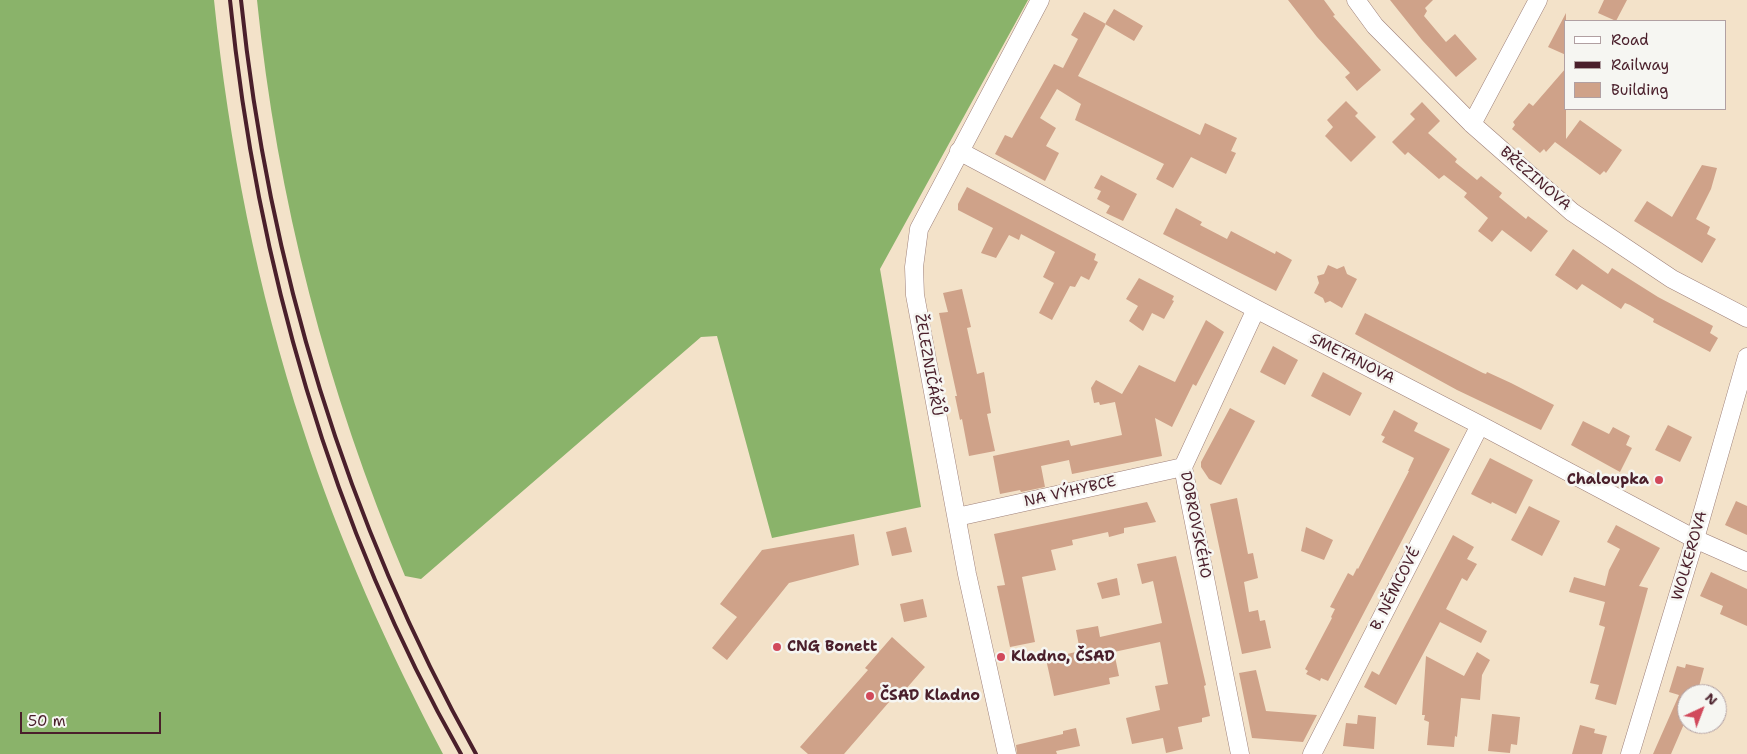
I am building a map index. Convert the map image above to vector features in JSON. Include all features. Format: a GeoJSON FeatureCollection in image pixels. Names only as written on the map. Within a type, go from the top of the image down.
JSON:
{"type":"FeatureCollection","features":[{"type":"Feature","properties":{"kind":"street","name":"ŽELEZNIČÁŘŮ"},"geometry":{"type":"LineString","coordinates":[[1006,754],[967,574],[915,295],[914,268],[919,229],[1040,0]]}},
{"type":"Feature","properties":{"kind":"street","name":"BŘEZINOVA"},"geometry":{"type":"LineString","coordinates":[[1356,0],[1375,26],[1472,124],[1572,212],[1672,279],[1747,318]]}},
{"type":"Feature","properties":{"kind":"street"},"geometry":{"type":"LineString","coordinates":[[1472,124],[1538,0]]}},
{"type":"Feature","properties":{"kind":"street","name":"SMETANOVA"},"geometry":{"type":"LineString","coordinates":[[959,151],[1256,310],[1480,424],[1695,539],[1747,562]]}},
{"type":"Feature","properties":{"kind":"street","name":"DOBROVSKÉHO"},"geometry":{"type":"LineString","coordinates":[[1240,754],[1183,467],[1256,310]]}},
{"type":"Feature","properties":{"kind":"street","name":"WOLKEROVA"},"geometry":{"type":"LineString","coordinates":[[1630,754],[1695,539],[1747,357]]}},
{"type":"Feature","properties":{"kind":"street","name":"B. NĚMCOVÉ"},"geometry":{"type":"LineString","coordinates":[[1312,754],[1480,424]]}},
{"type":"Feature","properties":{"kind":"street","name":"NA VÝHYBCE"},"geometry":{"type":"LineString","coordinates":[[957,517],[1183,467]]}},
{"type":"Feature","properties":{"kind":"green space"},"geometry":{"type":"Polygon","coordinates":[[[0,0],[214,0],[228,109],[247,216],[272,323],[303,429],[332,512],[366,594],[403,675],[443,754],[0,754],[0,0]]]}},
{"type":"Feature","properties":{"kind":"green space"},"geometry":{"type":"Polygon","coordinates":[[[257,0],[1028,0],[880,269],[921,507],[772,538],[717,336],[701,337],[421,579],[405,576],[352,436],[329,365],[309,293],[292,221],[278,148],[257,0]]]}},
{"type":"Feature","properties":{"kind":"building"},"geometry":{"type":"Polygon","coordinates":[[[1288,0],[1324,0],[1335,15],[1333,16],[1381,70],[1357,91],[1345,77],[1350,73],[1317,37],[1288,0]]]}},
{"type":"Feature","properties":{"kind":"building"},"geometry":{"type":"Polygon","coordinates":[[[1390,0],[1433,0],[1425,8],[1427,11],[1424,16],[1446,42],[1455,34],[1477,59],[1456,77],[1422,40],[1390,0]]]}},
{"type":"Feature","properties":{"kind":"building"},"geometry":{"type":"Polygon","coordinates":[[[1604,0],[1627,0],[1617,20],[1598,13],[1604,0]]]}},
{"type":"Feature","properties":{"kind":"building"},"geometry":{"type":"Polygon","coordinates":[[[1114,9],[1143,26],[1134,41],[1105,24],[1114,9]]]}},
{"type":"Feature","properties":{"kind":"building"},"geometry":{"type":"Polygon","coordinates":[[[1084,12],[1106,24],[1078,76],[1200,135],[1205,123],[1237,138],[1231,151],[1236,153],[1226,174],[1191,157],[1173,188],[1156,179],[1164,164],[1075,120],[1081,104],[1057,89],[1040,118],[1056,128],[1046,146],[1059,153],[1045,181],[995,154],[1005,135],[1012,138],[1054,64],[1063,68],[1078,39],[1071,35],[1084,12]]]}},
{"type":"Feature","properties":{"kind":"building"},"geometry":{"type":"Polygon","coordinates":[[[1566,13],[1566,20],[1564,20],[1564,54],[1548,47],[1566,13]]]}},
{"type":"Feature","properties":{"kind":"building"},"geometry":{"type":"Polygon","coordinates":[[[1564,70],[1566,139],[1580,120],[1622,150],[1606,173],[1604,171],[1600,175],[1555,142],[1546,152],[1544,149],[1540,153],[1512,129],[1515,125],[1513,122],[1529,103],[1533,106],[1564,70]]]}},
{"type":"Feature","properties":{"kind":"building"},"geometry":{"type":"Polygon","coordinates":[[[1346,101],[1358,113],[1355,116],[1376,137],[1351,162],[1325,136],[1333,127],[1327,120],[1346,101]]]}},
{"type":"Feature","properties":{"kind":"building"},"geometry":{"type":"Polygon","coordinates":[[[1422,102],[1440,121],[1428,133],[1457,159],[1455,162],[1477,180],[1481,176],[1502,193],[1499,197],[1526,219],[1528,216],[1548,231],[1531,252],[1502,230],[1492,242],[1478,231],[1488,218],[1464,197],[1467,193],[1444,175],[1439,179],[1408,152],[1405,155],[1392,142],[1415,119],[1410,114],[1422,102]]]}},
{"type":"Feature","properties":{"kind":"building"},"geometry":{"type":"Polygon","coordinates":[[[1702,165],[1717,168],[1711,189],[1696,219],[1710,227],[1707,234],[1716,239],[1702,263],[1634,221],[1647,201],[1672,217],[1702,165]]]}},
{"type":"Feature","properties":{"kind":"building"},"geometry":{"type":"Polygon","coordinates":[[[1101,175],[1137,194],[1123,221],[1106,213],[1110,206],[1097,199],[1101,191],[1094,188],[1101,175]]]}},
{"type":"Feature","properties":{"kind":"building"},"geometry":{"type":"Polygon","coordinates":[[[967,187],[1096,254],[1094,260],[1098,262],[1089,280],[1081,276],[1075,287],[1070,286],[1052,320],[1039,313],[1054,283],[1043,277],[1055,252],[1021,234],[1019,240],[1009,235],[996,258],[981,253],[993,228],[958,210],[958,204],[967,187]]]}},
{"type":"Feature","properties":{"kind":"building"},"geometry":{"type":"Polygon","coordinates":[[[1176,208],[1202,222],[1200,225],[1227,239],[1231,231],[1275,254],[1276,251],[1292,260],[1276,291],[1163,234],[1176,208]]]}},
{"type":"Feature","properties":{"kind":"building"},"geometry":{"type":"Polygon","coordinates":[[[1573,249],[1608,274],[1612,268],[1658,297],[1713,326],[1710,333],[1718,338],[1710,352],[1653,322],[1654,319],[1630,305],[1625,303],[1621,309],[1582,284],[1577,290],[1555,275],[1573,249]]]}},
{"type":"Feature","properties":{"kind":"building"},"geometry":{"type":"Polygon","coordinates":[[[1328,265],[1337,269],[1344,266],[1347,274],[1357,279],[1342,308],[1330,301],[1325,303],[1323,298],[1314,293],[1319,283],[1317,276],[1324,274],[1328,265]]]}},
{"type":"Feature","properties":{"kind":"building"},"geometry":{"type":"Polygon","coordinates":[[[1139,278],[1174,296],[1172,300],[1174,301],[1164,319],[1152,313],[1143,331],[1129,321],[1138,306],[1126,299],[1139,278]]]}},
{"type":"Feature","properties":{"kind":"building"},"geometry":{"type":"Polygon","coordinates":[[[962,289],[971,327],[967,328],[977,374],[984,372],[991,413],[987,414],[995,451],[969,456],[939,313],[948,312],[943,293],[962,289]]]}},
{"type":"Feature","properties":{"kind":"building"},"geometry":{"type":"Polygon","coordinates":[[[1365,313],[1483,373],[1486,374],[1487,372],[1554,405],[1541,430],[1457,390],[1355,334],[1365,313]]]}},
{"type":"Feature","properties":{"kind":"building"},"geometry":{"type":"Polygon","coordinates":[[[1206,320],[1224,332],[1196,386],[1193,384],[1172,427],[1155,418],[1162,456],[1072,474],[1069,460],[1041,466],[1045,487],[1000,494],[993,456],[1069,440],[1071,446],[1122,435],[1115,402],[1100,405],[1099,402],[1094,403],[1091,388],[1096,380],[1122,394],[1139,365],[1175,382],[1206,320]]]}},
{"type":"Feature","properties":{"kind":"building"},"geometry":{"type":"Polygon","coordinates":[[[1273,346],[1298,360],[1285,385],[1260,372],[1273,346]]]}},
{"type":"Feature","properties":{"kind":"building"},"geometry":{"type":"Polygon","coordinates":[[[1323,372],[1362,393],[1350,416],[1311,396],[1323,372]]]}},
{"type":"Feature","properties":{"kind":"building"},"geometry":{"type":"Polygon","coordinates":[[[1230,408],[1255,421],[1221,485],[1209,479],[1201,467],[1201,462],[1230,408]]]}},
{"type":"Feature","properties":{"kind":"building"},"geometry":{"type":"Polygon","coordinates":[[[1394,410],[1418,423],[1414,431],[1450,449],[1328,681],[1321,678],[1320,681],[1306,674],[1308,671],[1305,669],[1332,618],[1335,609],[1330,607],[1348,573],[1353,576],[1358,569],[1414,458],[1382,442],[1385,437],[1381,435],[1394,410]]]}},
{"type":"Feature","properties":{"kind":"building"},"geometry":{"type":"Polygon","coordinates":[[[1583,421],[1609,434],[1613,427],[1630,436],[1626,445],[1632,448],[1620,472],[1571,445],[1583,421]]]}},
{"type":"Feature","properties":{"kind":"building"},"geometry":{"type":"Polygon","coordinates":[[[1668,425],[1692,437],[1680,462],[1655,450],[1668,425]]]}},
{"type":"Feature","properties":{"kind":"building"},"geometry":{"type":"Polygon","coordinates":[[[1490,458],[1533,480],[1516,514],[1471,494],[1490,458]]]}},
{"type":"Feature","properties":{"kind":"building"},"geometry":{"type":"Polygon","coordinates":[[[1237,498],[1248,554],[1253,553],[1258,578],[1244,582],[1249,612],[1258,610],[1260,621],[1265,620],[1271,648],[1242,654],[1210,504],[1237,498]]]}},
{"type":"Feature","properties":{"kind":"building"},"geometry":{"type":"Polygon","coordinates":[[[1736,501],[1747,506],[1747,535],[1725,525],[1736,501]]]}},
{"type":"Feature","properties":{"kind":"building"},"geometry":{"type":"Polygon","coordinates":[[[1147,502],[1156,522],[1124,528],[1124,533],[1109,537],[1108,532],[1072,540],[1073,545],[1051,550],[1056,570],[1022,577],[1035,642],[1010,647],[997,586],[1005,585],[994,534],[1147,502]]]}},
{"type":"Feature","properties":{"kind":"building"},"geometry":{"type":"Polygon","coordinates":[[[1529,506],[1560,521],[1542,556],[1511,540],[1529,506]]]}},
{"type":"Feature","properties":{"kind":"building"},"geometry":{"type":"Polygon","coordinates":[[[1616,525],[1660,548],[1639,586],[1648,588],[1616,705],[1595,699],[1599,685],[1590,683],[1605,627],[1599,625],[1605,602],[1569,592],[1574,577],[1605,586],[1609,570],[1620,549],[1607,542],[1616,525]]]}},
{"type":"Feature","properties":{"kind":"building"},"geometry":{"type":"Polygon","coordinates":[[[906,527],[912,552],[892,556],[886,532],[906,527]]]}},
{"type":"Feature","properties":{"kind":"building"},"geometry":{"type":"Polygon","coordinates":[[[1306,527],[1333,540],[1324,560],[1301,551],[1306,527]]]}},
{"type":"Feature","properties":{"kind":"building"},"geometry":{"type":"Polygon","coordinates":[[[854,534],[859,565],[789,583],[727,660],[712,648],[737,617],[720,604],[762,550],[854,534]]]}},
{"type":"Feature","properties":{"kind":"building"},"geometry":{"type":"Polygon","coordinates":[[[1453,535],[1474,547],[1467,559],[1477,564],[1467,581],[1462,578],[1446,609],[1487,631],[1481,643],[1440,622],[1396,705],[1364,687],[1372,671],[1379,675],[1453,535]]]}},
{"type":"Feature","properties":{"kind":"building"},"geometry":{"type":"Polygon","coordinates":[[[1176,556],[1206,685],[1204,686],[1210,716],[1202,718],[1202,722],[1178,727],[1183,749],[1166,753],[1163,738],[1132,744],[1126,718],[1160,710],[1155,686],[1168,684],[1160,642],[1114,652],[1119,676],[1109,678],[1110,684],[1054,696],[1046,659],[1080,651],[1076,630],[1098,626],[1100,637],[1162,623],[1153,581],[1142,584],[1137,564],[1176,556]]]}},
{"type":"Feature","properties":{"kind":"building"},"geometry":{"type":"Polygon","coordinates":[[[1711,572],[1747,589],[1747,626],[1720,614],[1723,606],[1700,596],[1711,572]]]}},
{"type":"Feature","properties":{"kind":"building"},"geometry":{"type":"Polygon","coordinates":[[[1117,578],[1120,595],[1102,599],[1097,583],[1117,578]]]}},
{"type":"Feature","properties":{"kind":"building"},"geometry":{"type":"Polygon","coordinates":[[[923,599],[927,617],[904,622],[900,604],[923,599]]]}},
{"type":"Feature","properties":{"kind":"building","name":"ČSAD Kladno"},"geometry":{"type":"Polygon","coordinates":[[[892,637],[925,667],[899,697],[896,694],[844,754],[808,754],[800,747],[868,670],[865,668],[892,637]]]}},
{"type":"Feature","properties":{"kind":"building"},"geometry":{"type":"Polygon","coordinates":[[[1477,652],[1490,660],[1482,675],[1480,700],[1461,698],[1457,737],[1455,736],[1454,747],[1427,745],[1429,722],[1424,720],[1425,715],[1422,715],[1426,656],[1464,676],[1477,652]]]}},
{"type":"Feature","properties":{"kind":"building"},"geometry":{"type":"Polygon","coordinates":[[[1686,664],[1704,668],[1700,684],[1677,684],[1677,694],[1669,692],[1677,666],[1685,668],[1686,664]]]}},
{"type":"Feature","properties":{"kind":"building"},"geometry":{"type":"Polygon","coordinates":[[[1256,670],[1266,711],[1317,715],[1303,742],[1252,738],[1239,673],[1256,670]]]}},
{"type":"Feature","properties":{"kind":"building"},"geometry":{"type":"Polygon","coordinates":[[[1677,700],[1677,734],[1680,734],[1671,754],[1653,754],[1677,700]]]}},
{"type":"Feature","properties":{"kind":"building"},"geometry":{"type":"Polygon","coordinates":[[[1492,714],[1520,717],[1517,745],[1511,744],[1510,753],[1488,751],[1492,714]]]}},
{"type":"Feature","properties":{"kind":"building"},"geometry":{"type":"Polygon","coordinates":[[[1358,715],[1376,717],[1374,749],[1343,746],[1346,723],[1357,724],[1358,715]]]}},
{"type":"Feature","properties":{"kind":"building"},"geometry":{"type":"Polygon","coordinates":[[[1580,725],[1595,729],[1594,733],[1607,736],[1602,754],[1572,754],[1580,725]]]}},
{"type":"Feature","properties":{"kind":"building"},"geometry":{"type":"Polygon","coordinates":[[[1076,728],[1080,746],[1056,751],[1057,754],[1017,754],[1016,745],[1063,734],[1063,731],[1076,728]]]}},
{"type":"Feature","properties":{"kind":"railway"},"geometry":{"type":"LineString","coordinates":[[230,0],[242,98],[259,195],[280,293],[306,389],[338,484],[374,577],[415,667],[461,754]]}},
{"type":"Feature","properties":{"kind":"railway"},"geometry":{"type":"LineString","coordinates":[[241,0],[254,99],[271,197],[293,293],[320,389],[352,483],[388,575],[430,666],[476,754]]}},
{"type":"Feature","properties":{"kind":"place","name":"Chaloupka"},"geometry":{"type":"Point","coordinates":[1659,480]}},
{"type":"Feature","properties":{"kind":"place","name":"CNG Bonett"},"geometry":{"type":"Point","coordinates":[777,647]}},
{"type":"Feature","properties":{"kind":"place","name":"Kladno, ČSAD"},"geometry":{"type":"Point","coordinates":[1001,657]}},
{"type":"Feature","properties":{"kind":"place","name":"ČSAD Kladno"},"geometry":{"type":"Point","coordinates":[870,696]}}]}
